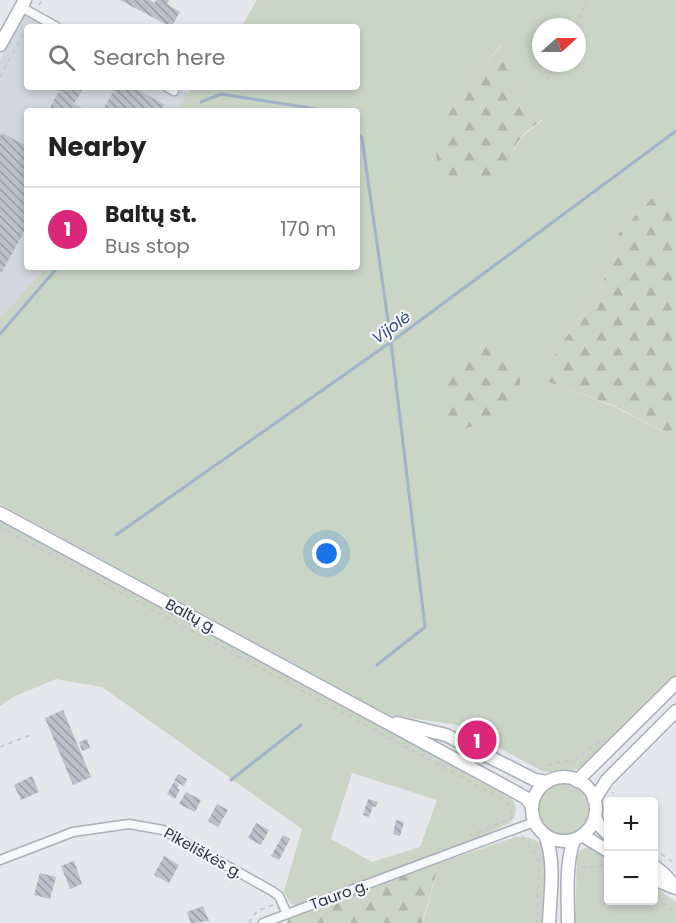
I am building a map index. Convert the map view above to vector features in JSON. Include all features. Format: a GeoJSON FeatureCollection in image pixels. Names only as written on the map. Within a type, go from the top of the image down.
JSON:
{"type":"FeatureCollection","features":[{"type":"Feature","properties":{"kind":"main road"},"geometry":{"type":"LineString","coordinates":[[2,38],[23,4]]}},
{"type":"Feature","properties":{"kind":"main road","name":"Baltų g."},"geometry":{"type":"LineString","coordinates":[[0,513],[510,789],[526,798],[532,805]]}},
{"type":"Feature","properties":{"kind":"main road"},"geometry":{"type":"LineString","coordinates":[[577,781],[676,683]]}},
{"type":"Feature","properties":{"kind":"main road"},"geometry":{"type":"LineString","coordinates":[[594,800],[607,780],[676,711]]}},
{"type":"Feature","properties":{"kind":"main road","name":"Baltų g."},"geometry":{"type":"LineString","coordinates":[[381,719],[446,735],[536,780],[547,782]]}},
{"type":"Feature","properties":{"kind":"main road"},"geometry":{"type":"LineString","coordinates":[[549,923],[551,860],[545,835],[534,822],[532,805],[535,796],[547,782],[556,778],[577,781],[584,785],[594,800],[595,817],[604,830]]}},
{"type":"Feature","properties":{"kind":"main road"},"geometry":{"type":"LineString","coordinates":[[568,923],[569,867],[578,838],[592,825],[595,817]]}},
{"type":"Feature","properties":{"kind":"main road"},"geometry":{"type":"LineString","coordinates":[[545,835],[554,840],[578,838],[604,849]]}},
{"type":"Feature","properties":{"kind":"main road"},"geometry":{"type":"LineString","coordinates":[[658,869],[675,887]]}},
{"type":"Feature","properties":{"kind":"main road"},"geometry":{"type":"LineString","coordinates":[[658,881],[675,887]]}},
{"type":"Feature","properties":{"kind":"street"},"geometry":{"type":"LineString","coordinates":[[23,4],[53,24]]}},
{"type":"Feature","properties":{"kind":"street","name":"Tauro g."},"geometry":{"type":"LineString","coordinates":[[269,922],[534,822]]}},
{"type":"Feature","properties":{"kind":"street","name":"Pikeliškės g."},"geometry":{"type":"LineString","coordinates":[[0,860],[73,832],[129,824],[163,830],[272,891],[279,896],[287,914]]}},
{"type":"Feature","properties":{"kind":"path"},"geometry":{"type":"LineString","coordinates":[[579,18],[587,0]]}},
{"type":"Feature","properties":{"kind":"path"},"geometry":{"type":"LineString","coordinates":[[0,77],[24,33]]}},
{"type":"Feature","properties":{"kind":"path"},"geometry":{"type":"LineString","coordinates":[[547,80],[552,72]]}},
{"type":"Feature","properties":{"kind":"path"},"geometry":{"type":"LineString","coordinates":[[0,528],[508,803]]}},
{"type":"Feature","properties":{"kind":"path"},"geometry":{"type":"LineString","coordinates":[[0,747],[33,734]]}},
{"type":"Feature","properties":{"kind":"path"},"geometry":{"type":"LineString","coordinates":[[539,769],[555,763],[575,760],[586,751]]}},
{"type":"Feature","properties":{"kind":"path"},"geometry":{"type":"LineString","coordinates":[[612,797],[615,788]]}},
{"type":"Feature","properties":{"kind":"path"},"geometry":{"type":"LineString","coordinates":[[657,851],[676,864]]}},
{"type":"Feature","properties":{"kind":"path"},"geometry":{"type":"LineString","coordinates":[[537,923],[538,860]]}},
{"type":"Feature","properties":{"kind":"path"},"geometry":{"type":"LineString","coordinates":[[598,867],[604,864]]}},
{"type":"Feature","properties":{"kind":"path"},"geometry":{"type":"LineString","coordinates":[[658,901],[676,913]]}},
{"type":"Feature","properties":{"kind":"shaded area"},"geometry":{"type":"Polygon","coordinates":[[[29,6],[62,24],[24,24],[24,90],[182,90],[189,94],[179,108],[24,108],[24,270],[43,270],[0,318],[0,59],[29,6]]]}},
{"type":"Feature","properties":{"kind":"green space"},"geometry":{"type":"Polygon","coordinates":[[[257,0],[676,0],[676,191],[651,199],[619,233],[602,286],[556,352],[550,382],[615,407],[676,438],[676,678],[584,767],[579,769],[544,772],[457,725],[389,715],[0,504],[0,318],[43,270],[360,270],[360,108],[179,108],[190,90],[360,90],[360,24],[243,24],[257,0]],[[502,45],[477,71],[448,113],[461,181],[490,186],[507,177],[510,158],[517,144],[543,120],[520,100],[502,45]]]}},
{"type":"Feature","properties":{"kind":"green space"},"geometry":{"type":"Polygon","coordinates":[[[503,45],[520,100],[546,110],[540,121],[516,144],[510,159],[508,177],[490,187],[461,181],[438,170],[435,145],[448,113],[477,71],[503,45]]]}},
{"type":"Feature","properties":{"kind":"green space"},"geometry":{"type":"Polygon","coordinates":[[[676,191],[676,438],[615,406],[549,382],[556,352],[602,286],[619,233],[651,199],[676,191]]]}},
{"type":"Feature","properties":{"kind":"green space"},"geometry":{"type":"Polygon","coordinates":[[[481,342],[511,346],[522,371],[517,399],[488,422],[445,434],[437,413],[447,380],[481,342]]]}},
{"type":"Feature","properties":{"kind":"green space"},"geometry":{"type":"Polygon","coordinates":[[[0,520],[510,795],[516,807],[515,815],[510,823],[455,848],[297,906],[290,903],[284,891],[302,829],[102,687],[56,679],[13,697],[0,706],[0,520]],[[352,773],[331,839],[372,862],[420,847],[437,800],[352,773]]]}},
{"type":"Feature","properties":{"kind":"green space"},"geometry":{"type":"Polygon","coordinates":[[[563,783],[573,785],[581,791],[587,799],[589,809],[587,819],[581,827],[573,833],[563,835],[553,833],[545,827],[539,819],[537,809],[539,799],[545,791],[553,785],[563,783]]]}},
{"type":"Feature","properties":{"kind":"green space"},"geometry":{"type":"Polygon","coordinates":[[[516,837],[534,839],[542,846],[546,861],[547,883],[545,923],[423,923],[439,863],[516,837]]]}},
{"type":"Feature","properties":{"kind":"green space"},"geometry":{"type":"Polygon","coordinates":[[[590,847],[604,853],[604,905],[658,905],[658,890],[676,902],[676,923],[575,923],[577,857],[579,852],[590,847]]]}},
{"type":"Feature","properties":{"kind":"green space"},"geometry":{"type":"Polygon","coordinates":[[[439,863],[422,923],[287,923],[288,918],[439,863]]]}},
{"type":"Feature","properties":{"kind":"building"},"geometry":{"type":"Polygon","coordinates":[[[120,0],[150,0],[155,3],[156,0],[169,0],[167,4],[180,12],[173,24],[165,24],[120,0]]]}},
{"type":"Feature","properties":{"kind":"building"},"geometry":{"type":"Polygon","coordinates":[[[59,90],[82,90],[74,104],[81,108],[50,108],[59,90]]]}},
{"type":"Feature","properties":{"kind":"building"},"geometry":{"type":"Polygon","coordinates":[[[114,90],[138,90],[165,105],[162,108],[104,108],[114,90]]]}},
{"type":"Feature","properties":{"kind":"building"},"geometry":{"type":"Polygon","coordinates":[[[2,133],[24,144],[24,232],[2,272],[0,271],[0,136],[2,133]]]}},
{"type":"Feature","properties":{"kind":"building"},"geometry":{"type":"Polygon","coordinates":[[[63,710],[91,777],[73,785],[45,718],[63,710]]]}},
{"type":"Feature","properties":{"kind":"building"},"geometry":{"type":"Polygon","coordinates":[[[87,739],[90,748],[82,751],[79,742],[87,739]]]}},
{"type":"Feature","properties":{"kind":"building"},"geometry":{"type":"Polygon","coordinates":[[[178,774],[187,779],[184,786],[174,781],[178,774]]]}},
{"type":"Feature","properties":{"kind":"building"},"geometry":{"type":"Polygon","coordinates":[[[32,776],[39,792],[21,800],[14,785],[32,776]]]}},
{"type":"Feature","properties":{"kind":"building"},"geometry":{"type":"Polygon","coordinates":[[[174,782],[179,785],[177,788],[180,790],[175,799],[167,794],[174,782]]]}},
{"type":"Feature","properties":{"kind":"building"},"geometry":{"type":"Polygon","coordinates":[[[186,792],[201,800],[195,812],[179,804],[186,792]]]}},
{"type":"Feature","properties":{"kind":"building"},"geometry":{"type":"Polygon","coordinates":[[[368,799],[378,802],[376,807],[373,806],[369,817],[363,815],[368,799]]]}},
{"type":"Feature","properties":{"kind":"building"},"geometry":{"type":"Polygon","coordinates":[[[217,804],[228,810],[218,827],[208,821],[217,804]]]}},
{"type":"Feature","properties":{"kind":"building"},"geometry":{"type":"Polygon","coordinates":[[[396,820],[404,822],[400,836],[393,834],[396,820]]]}},
{"type":"Feature","properties":{"kind":"building"},"geometry":{"type":"Polygon","coordinates":[[[256,823],[269,830],[261,845],[248,838],[256,823]]]}},
{"type":"Feature","properties":{"kind":"building"},"geometry":{"type":"Polygon","coordinates":[[[283,835],[290,839],[279,860],[271,856],[283,835]]]}},
{"type":"Feature","properties":{"kind":"building"},"geometry":{"type":"Polygon","coordinates":[[[164,856],[179,865],[169,883],[154,875],[164,856]]]}},
{"type":"Feature","properties":{"kind":"building"},"geometry":{"type":"Polygon","coordinates":[[[74,861],[82,884],[70,889],[61,866],[74,861]]]}},
{"type":"Feature","properties":{"kind":"building"},"geometry":{"type":"Polygon","coordinates":[[[40,873],[56,877],[50,899],[34,895],[40,873]]]}},
{"type":"Feature","properties":{"kind":"building"},"geometry":{"type":"Polygon","coordinates":[[[203,906],[209,921],[191,923],[187,912],[203,906]]]}},
{"type":"Feature","properties":{"kind":"waterway"},"geometry":{"type":"LineString","coordinates":[[201,102],[221,94],[311,108]]}},
{"type":"Feature","properties":{"kind":"waterway","name":"Vijolė"},"geometry":{"type":"LineString","coordinates":[[116,535],[391,342],[676,131]]}},
{"type":"Feature","properties":{"kind":"waterway"},"geometry":{"type":"LineString","coordinates":[[360,136],[391,342],[425,627],[377,665]]}},
{"type":"Feature","properties":{"kind":"waterway"},"geometry":{"type":"LineString","coordinates":[[0,334],[55,270]]}},
{"type":"Feature","properties":{"kind":"waterway"},"geometry":{"type":"LineString","coordinates":[[231,780],[301,725]]}},
{"type":"Feature","properties":{"kind":"place","name":"Baltų st."},"geometry":{"type":"Point","coordinates":[477,740]}}]}
